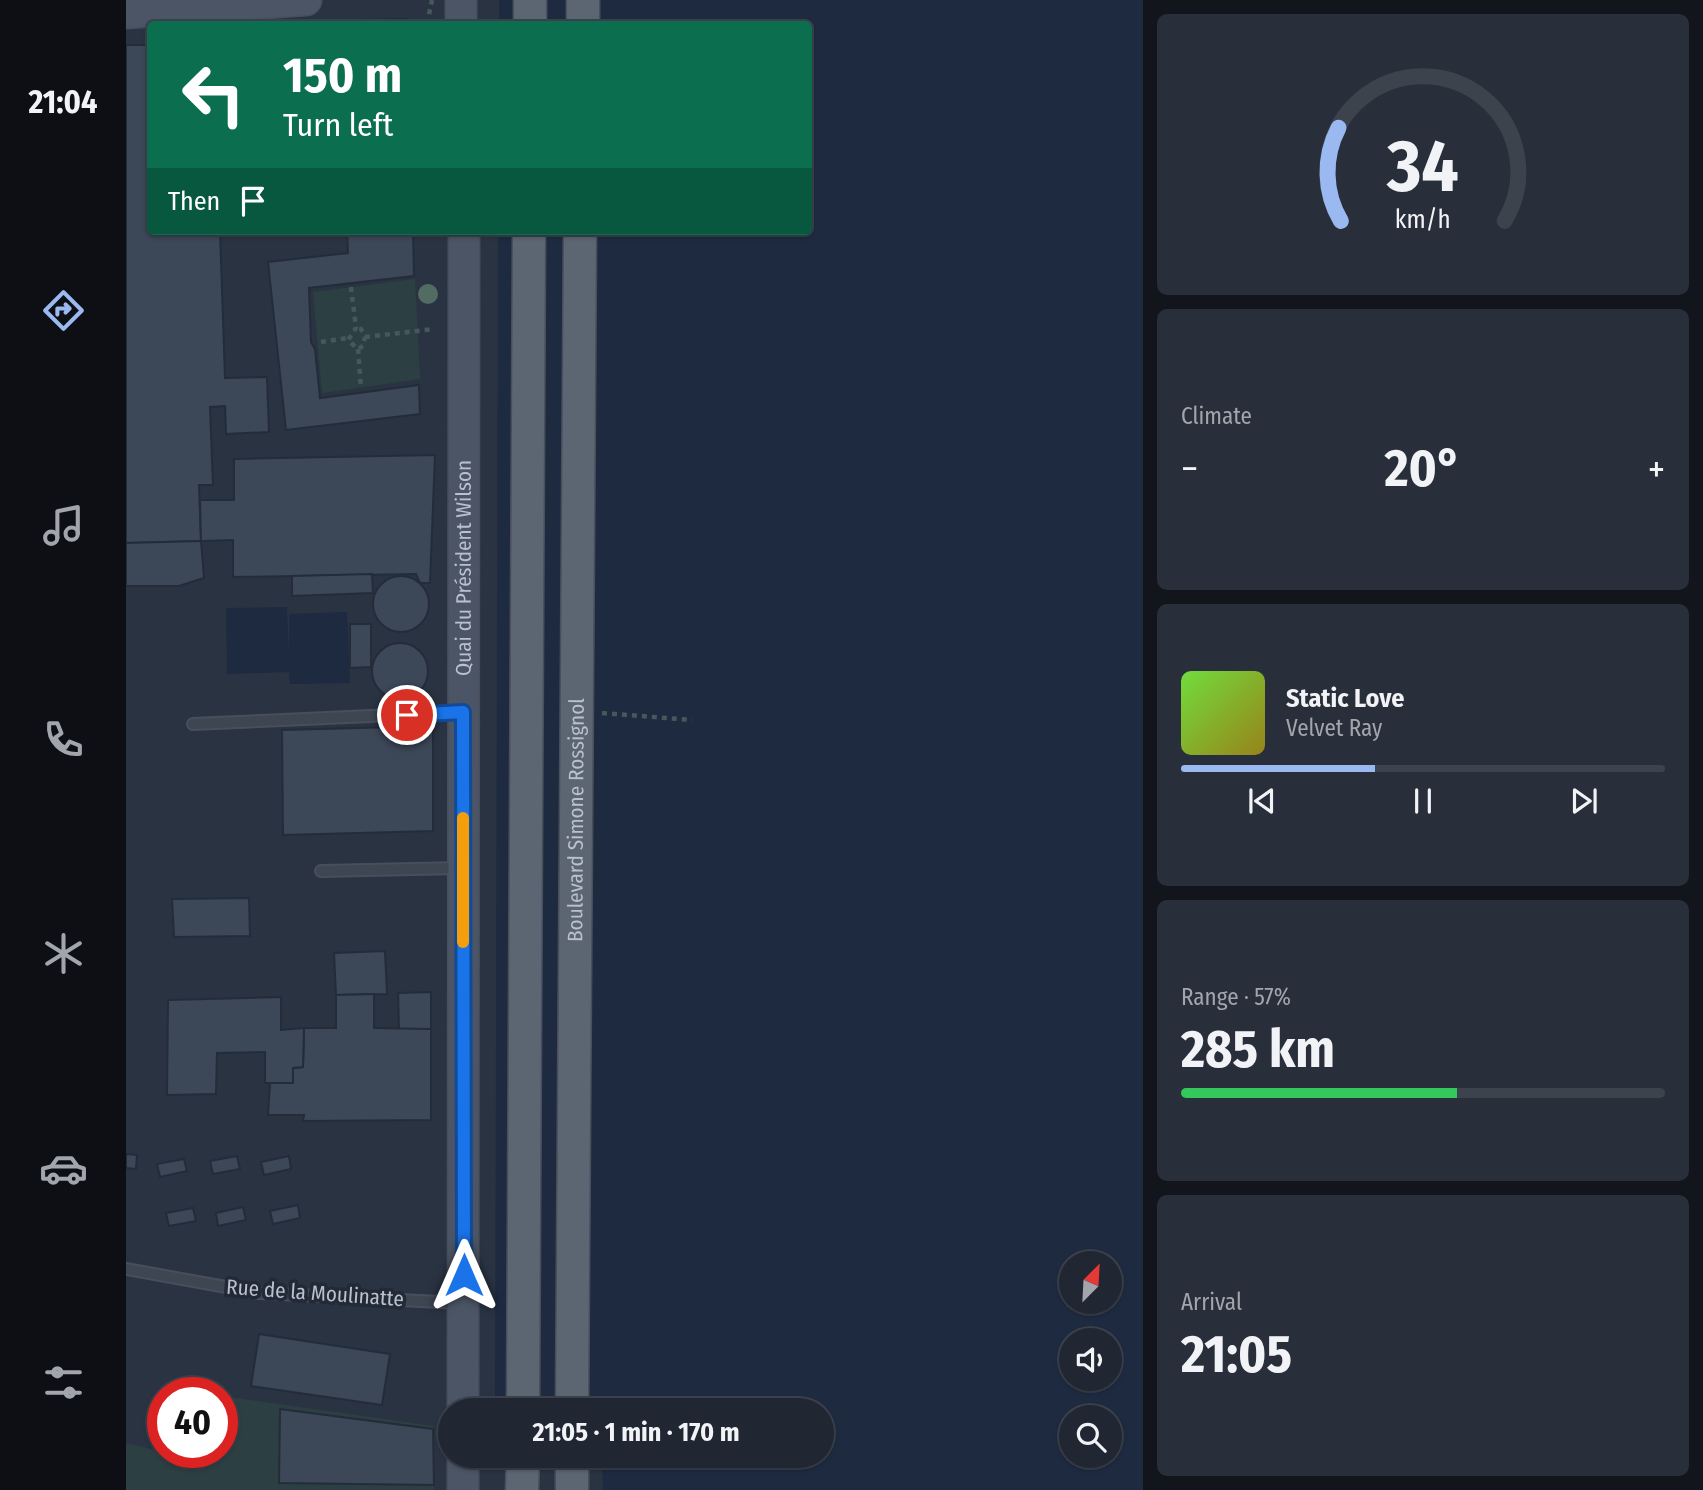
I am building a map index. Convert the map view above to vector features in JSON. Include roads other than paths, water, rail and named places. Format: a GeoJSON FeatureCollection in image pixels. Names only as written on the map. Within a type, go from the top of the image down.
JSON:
{"type":"FeatureCollection","features":[{"type":"Feature","properties":{"kind":"main road"},"geometry":{"type":"LineString","coordinates":[[530,0],[530,21]]}},
{"type":"Feature","properties":{"kind":"main road"},"geometry":{"type":"LineString","coordinates":[[583,0],[583,21]]}},
{"type":"Feature","properties":{"kind":"main road"},"geometry":{"type":"LineString","coordinates":[[523,1398],[529,235]]}},
{"type":"Feature","properties":{"kind":"main road","name":"Boulevard Simone Rossignol"},"geometry":{"type":"LineString","coordinates":[[572,1398],[580,235]]}},
{"type":"Feature","properties":{"kind":"street"},"geometry":{"type":"LineString","coordinates":[[126,13],[212,3],[306,0]]}},
{"type":"Feature","properties":{"kind":"street"},"geometry":{"type":"LineString","coordinates":[[461,0],[461,21]]}},
{"type":"Feature","properties":{"kind":"street","name":"Quai du Président Wilson"},"geometry":{"type":"LineString","coordinates":[[463,1398],[464,235]]}},
{"type":"Feature","properties":{"kind":"street"},"geometry":{"type":"LineString","coordinates":[[463,1468],[463,1490]]}},
{"type":"Feature","properties":{"kind":"lane"},"geometry":{"type":"LineString","coordinates":[[193,724],[463,712]]}},
{"type":"Feature","properties":{"kind":"lane"},"geometry":{"type":"LineString","coordinates":[[321,871],[463,868]]}},
{"type":"Feature","properties":{"kind":"lane","name":"Rue de la Moulinatte"},"geometry":{"type":"LineString","coordinates":[[126,1269],[259,1293],[464,1303]]}},
{"type":"Feature","properties":{"kind":"water"},"geometry":{"type":"Polygon","coordinates":[[[499,0],[1143,0],[1143,1490],[603,1490],[602,1468],[834,1468],[834,1398],[495,1398],[498,235],[812,235],[812,21],[499,21],[499,0]]]}},
{"type":"Feature","properties":{"kind":"water"},"geometry":{"type":"Polygon","coordinates":[[[287,607],[289,659],[289,614],[347,612],[350,683],[290,684],[289,672],[227,674],[226,608],[287,607]]]}}]}
